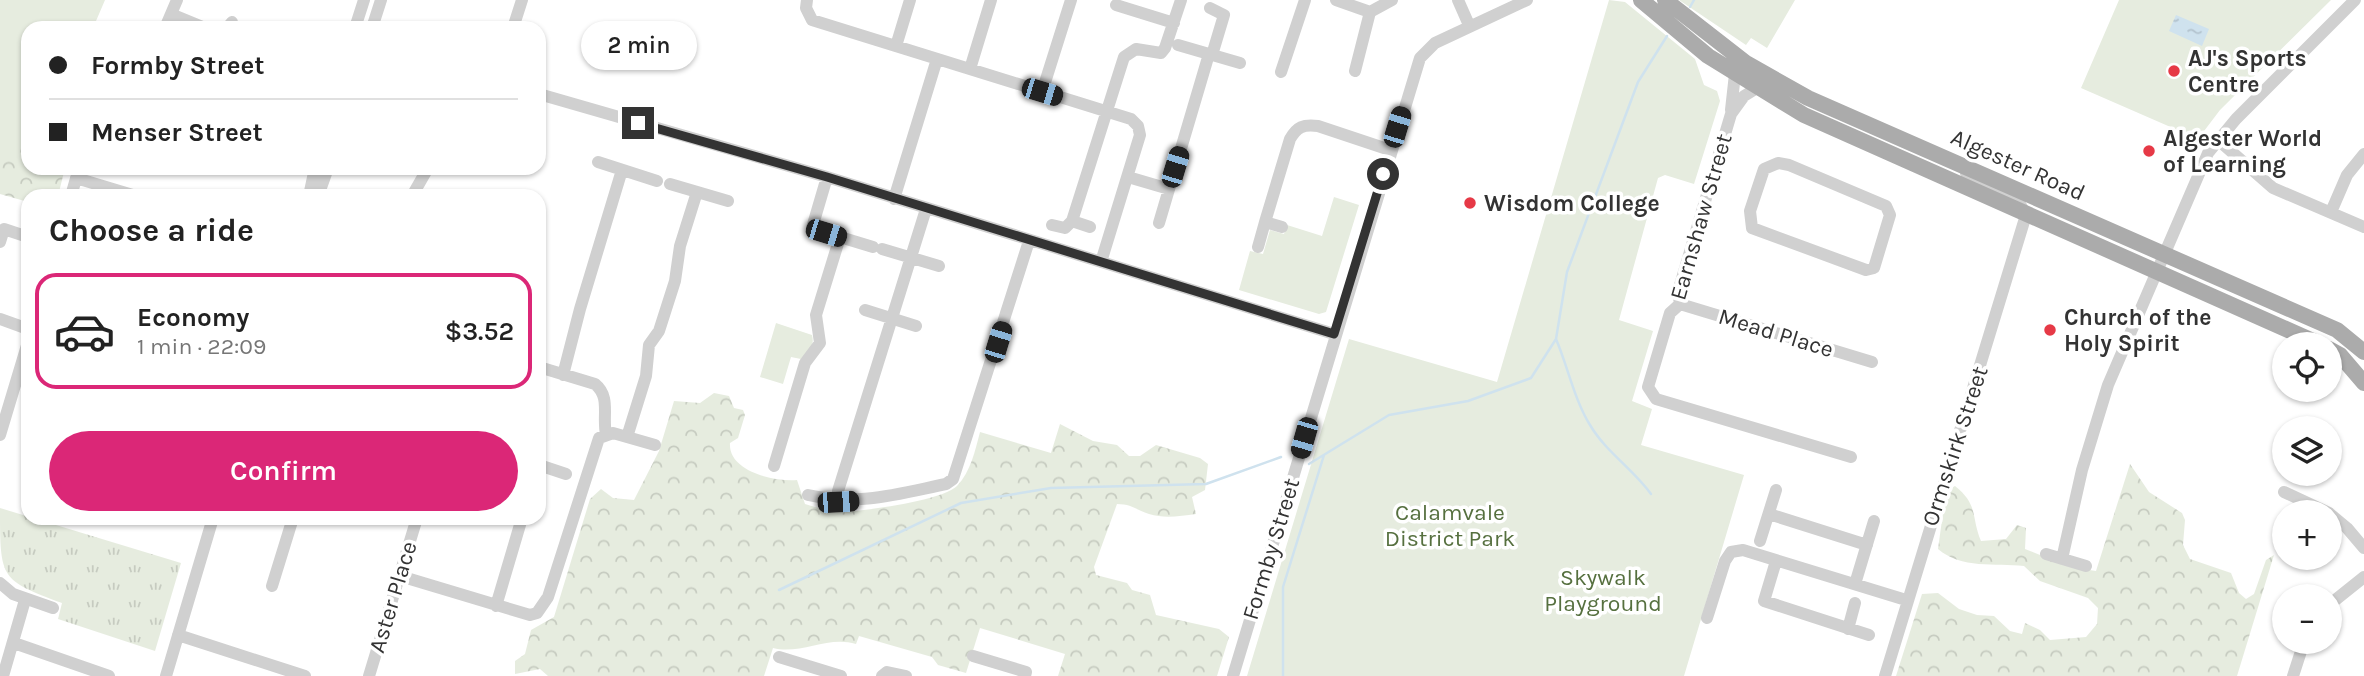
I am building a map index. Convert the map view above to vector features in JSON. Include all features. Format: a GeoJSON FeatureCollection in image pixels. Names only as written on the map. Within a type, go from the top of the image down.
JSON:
{"type":"FeatureCollection","features":[{"type":"Feature","properties":{"kind":"main road","name":"Algester Road"},"geometry":{"type":"LineString","coordinates":[[1641,0],[1708,56],[1804,115],[2293,332]]}},
{"type":"Feature","properties":{"kind":"main road","name":"Algester Road"},"geometry":{"type":"LineString","coordinates":[[1665,0],[1746,63],[1808,98],[2337,330],[2364,352]]}},
{"type":"Feature","properties":{"kind":"main road"},"geometry":{"type":"LineString","coordinates":[[2342,357],[2364,383]]}},
{"type":"Feature","properties":{"kind":"street"},"geometry":{"type":"LineString","coordinates":[[168,21],[177,0]]}},
{"type":"Feature","properties":{"kind":"street"},"geometry":{"type":"LineString","coordinates":[[357,21],[364,0]]}},
{"type":"Feature","properties":{"kind":"street"},"geometry":{"type":"LineString","coordinates":[[374,21],[381,0]]}},
{"type":"Feature","properties":{"kind":"street"},"geometry":{"type":"LineString","coordinates":[[515,21],[522,0]]}},
{"type":"Feature","properties":{"kind":"street"},"geometry":{"type":"LineString","coordinates":[[807,0],[806,8],[812,20],[1131,119],[1138,126],[1140,135],[1101,262]]}},
{"type":"Feature","properties":{"kind":"street"},"geometry":{"type":"LineString","coordinates":[[896,46],[910,0]]}},
{"type":"Feature","properties":{"kind":"street"},"geometry":{"type":"LineString","coordinates":[[970,69],[991,0]]}},
{"type":"Feature","properties":{"kind":"street"},"geometry":{"type":"LineString","coordinates":[[1042,92],[1071,0]]}},
{"type":"Feature","properties":{"kind":"street"},"geometry":{"type":"LineString","coordinates":[[1052,225],[1065,228],[1072,222],[1124,57],[1136,49],[1161,53],[1181,0]]}},
{"type":"Feature","properties":{"kind":"street"},"geometry":{"type":"LineString","coordinates":[[1281,72],[1305,0]]}},
{"type":"Feature","properties":{"kind":"street"},"geometry":{"type":"LineString","coordinates":[[1336,0],[1370,12]]}},
{"type":"Feature","properties":{"kind":"street"},"geometry":{"type":"LineString","coordinates":[[1355,71],[1370,12],[1392,0]]}},
{"type":"Feature","properties":{"kind":"street"},"geometry":{"type":"LineString","coordinates":[[1458,0],[1469,24]]}},
{"type":"Feature","properties":{"kind":"street","name":"Formby Street"},"geometry":{"type":"LineString","coordinates":[[1233,676],[1334,334],[1420,58],[1435,43],[1469,24],[1527,0]]}},
{"type":"Feature","properties":{"kind":"street"},"geometry":{"type":"LineString","coordinates":[[2062,559],[2082,470],[2108,385],[2217,138],[2355,0]]}},
{"type":"Feature","properties":{"kind":"street"},"geometry":{"type":"LineString","coordinates":[[1116,5],[1174,23]]}},
{"type":"Feature","properties":{"kind":"street"},"geometry":{"type":"LineString","coordinates":[[1159,223],[1224,15],[1210,8]]}},
{"type":"Feature","properties":{"kind":"street"},"geometry":{"type":"LineString","coordinates":[[171,14],[188,21]]}},
{"type":"Feature","properties":{"kind":"street"},"geometry":{"type":"LineString","coordinates":[[1178,45],[1240,63]]}},
{"type":"Feature","properties":{"kind":"street"},"geometry":{"type":"LineString","coordinates":[[894,199],[937,59]]}},
{"type":"Feature","properties":{"kind":"street"},"geometry":{"type":"LineString","coordinates":[[1731,114],[1735,74]]}},
{"type":"Feature","properties":{"kind":"street","name":"Earnshaw Street"},"geometry":{"type":"LineString","coordinates":[[1757,88],[1744,96],[1731,114],[1678,292],[1680,304],[1670,313],[1648,381],[1650,394],[1656,399],[1851,457]]}},
{"type":"Feature","properties":{"kind":"street"},"geometry":{"type":"LineString","coordinates":[[546,96],[827,177],[1334,334]]}},
{"type":"Feature","properties":{"kind":"street"},"geometry":{"type":"LineString","coordinates":[[1258,247],[1290,139],[1296,129],[1306,124],[1318,126],[1390,150]]}},
{"type":"Feature","properties":{"kind":"street"},"geometry":{"type":"LineString","coordinates":[[2217,138],[2260,180],[2364,227]]}},
{"type":"Feature","properties":{"kind":"street"},"geometry":{"type":"LineString","coordinates":[[1934,153],[1979,182],[2016,197],[2026,215],[2037,208],[2060,209]]}},
{"type":"Feature","properties":{"kind":"street"},"geometry":{"type":"LineString","coordinates":[[2331,212],[2347,175],[2364,154]]}},
{"type":"Feature","properties":{"kind":"street"},"geometry":{"type":"LineString","coordinates":[[598,162],[728,201]]}},
{"type":"Feature","properties":{"kind":"street"},"geometry":{"type":"LineString","coordinates":[[1779,163],[1886,206],[1890,215],[1877,262],[1874,268],[1866,270],[1758,232],[1750,222],[1750,211],[1764,169],[1779,163]]}},
{"type":"Feature","properties":{"kind":"street"},"geometry":{"type":"LineString","coordinates":[[563,375],[622,170]]}},
{"type":"Feature","properties":{"kind":"street"},"geometry":{"type":"LineString","coordinates":[[83,175],[118,189]]}},
{"type":"Feature","properties":{"kind":"street"},"geometry":{"type":"LineString","coordinates":[[827,177],[812,228],[939,266]]}},
{"type":"Feature","properties":{"kind":"street"},"geometry":{"type":"LineString","coordinates":[[1128,177],[1169,189]]}},
{"type":"Feature","properties":{"kind":"street"},"geometry":{"type":"LineString","coordinates":[[628,437],[646,376],[649,345],[659,331],[675,281],[680,246],[697,192]]}},
{"type":"Feature","properties":{"kind":"street"},"geometry":{"type":"LineString","coordinates":[[838,502],[838,491],[926,209]]}},
{"type":"Feature","properties":{"kind":"street","name":"Ormskirk Street"},"geometry":{"type":"LineString","coordinates":[[1885,676],[1906,600],[2026,215]]}},
{"type":"Feature","properties":{"kind":"street"},"geometry":{"type":"LineString","coordinates":[[1072,222],[1090,228]]}},
{"type":"Feature","properties":{"kind":"street"},"geometry":{"type":"LineString","coordinates":[[1265,222],[1282,227]]}},
{"type":"Feature","properties":{"kind":"street"},"geometry":{"type":"LineString","coordinates":[[0,243],[4,229],[21,235]]}},
{"type":"Feature","properties":{"kind":"street"},"geometry":{"type":"LineString","coordinates":[[774,466],[805,363],[821,343],[816,315],[840,237]]}},
{"type":"Feature","properties":{"kind":"street"},"geometry":{"type":"LineString","coordinates":[[808,495],[838,502],[874,499],[946,484],[953,479],[1029,241]]}},
{"type":"Feature","properties":{"kind":"street","name":"Mead Place"},"geometry":{"type":"LineString","coordinates":[[1680,304],[1872,362]]}},
{"type":"Feature","properties":{"kind":"street"},"geometry":{"type":"LineString","coordinates":[[865,310],[916,326]]}},
{"type":"Feature","properties":{"kind":"street"},"geometry":{"type":"LineString","coordinates":[[0,319],[21,326]]}},
{"type":"Feature","properties":{"kind":"street"},"geometry":{"type":"LineString","coordinates":[[0,435],[9,392],[21,360]]}},
{"type":"Feature","properties":{"kind":"street"},"geometry":{"type":"LineString","coordinates":[[546,369],[595,384],[603,390],[606,401],[603,417],[606,435]]}},
{"type":"Feature","properties":{"kind":"street"},"geometry":{"type":"LineString","coordinates":[[606,435],[628,437],[655,445]]}},
{"type":"Feature","properties":{"kind":"street"},"geometry":{"type":"LineString","coordinates":[[400,576],[530,615],[544,607],[595,446],[606,435]]}},
{"type":"Feature","properties":{"kind":"street"},"geometry":{"type":"LineString","coordinates":[[546,467],[566,474]]}},
{"type":"Feature","properties":{"kind":"street"},"geometry":{"type":"LineString","coordinates":[[1760,541],[1776,490]]}},
{"type":"Feature","properties":{"kind":"street"},"geometry":{"type":"LineString","coordinates":[[2284,492],[2301,500]]}},
{"type":"Feature","properties":{"kind":"street"},"geometry":{"type":"LineString","coordinates":[[1769,514],[1867,545]]}},
{"type":"Feature","properties":{"kind":"street"},"geometry":{"type":"LineString","coordinates":[[1855,584],[1874,521]]}},
{"type":"Feature","properties":{"kind":"street"},"geometry":{"type":"LineString","coordinates":[[2342,524],[2364,548]]}},
{"type":"Feature","properties":{"kind":"street"},"geometry":{"type":"LineString","coordinates":[[166,676],[211,525]]}},
{"type":"Feature","properties":{"kind":"street"},"geometry":{"type":"LineString","coordinates":[[272,586],[291,525]]}},
{"type":"Feature","properties":{"kind":"street","name":"Aster Place"},"geometry":{"type":"LineString","coordinates":[[369,676],[415,525]]}},
{"type":"Feature","properties":{"kind":"street"},"geometry":{"type":"LineString","coordinates":[[496,606],[520,525]]}},
{"type":"Feature","properties":{"kind":"street"},"geometry":{"type":"LineString","coordinates":[[1707,618],[1724,561],[1731,552],[1743,550],[1906,600]]}},
{"type":"Feature","properties":{"kind":"street"},"geometry":{"type":"LineString","coordinates":[[2046,554],[2086,566]]}},
{"type":"Feature","properties":{"kind":"street"},"geometry":{"type":"LineString","coordinates":[[1776,561],[1764,601],[1869,635]]}},
{"type":"Feature","properties":{"kind":"street"},"geometry":{"type":"LineString","coordinates":[[2342,595],[2364,577]]}},
{"type":"Feature","properties":{"kind":"street"},"geometry":{"type":"LineString","coordinates":[[0,583],[25,600],[53,608]]}},
{"type":"Feature","properties":{"kind":"street"},"geometry":{"type":"LineString","coordinates":[[4,676],[25,600]]}},
{"type":"Feature","properties":{"kind":"street"},"geometry":{"type":"LineString","coordinates":[[1848,629],[1855,603]]}},
{"type":"Feature","properties":{"kind":"street"},"geometry":{"type":"LineString","coordinates":[[178,635],[305,676]]}},
{"type":"Feature","properties":{"kind":"street"},"geometry":{"type":"LineString","coordinates":[[13,643],[70,660],[94,674],[109,676]]}},
{"type":"Feature","properties":{"kind":"street"},"geometry":{"type":"LineString","coordinates":[[2293,676],[2300,654]]}},
{"type":"Feature","properties":{"kind":"street"},"geometry":{"type":"LineString","coordinates":[[973,656],[1026,672],[1025,676]]}},
{"type":"Feature","properties":{"kind":"street"},"geometry":{"type":"LineString","coordinates":[[779,657],[841,676]]}},
{"type":"Feature","properties":{"kind":"street"},"geometry":{"type":"LineString","coordinates":[[882,676],[887,672],[906,676]]}},
{"type":"Feature","properties":{"kind":"green space"},"geometry":{"type":"Polygon","coordinates":[[[0,0],[70,21],[21,21],[21,175],[63,175],[60,189],[21,189],[21,200],[0,194],[0,0]]]}},
{"type":"Feature","properties":{"kind":"green space"},"geometry":{"type":"Polygon","coordinates":[[[0,0],[105,0],[96,21],[21,21],[21,139],[0,167],[0,0]]]}},
{"type":"Feature","properties":{"kind":"green space","name":"Calamvale District Park"},"geometry":{"type":"Polygon","coordinates":[[[1609,0],[1625,2],[1695,59],[1704,85],[1717,91],[1720,101],[1694,184],[1665,175],[1658,178],[1619,320],[1653,331],[1632,401],[1652,409],[1641,445],[1744,475],[1684,676],[1247,676],[1349,339],[1497,382],[1609,0]]]}},
{"type":"Feature","properties":{"kind":"green space"},"geometry":{"type":"Polygon","coordinates":[[[1679,0],[1795,0],[1767,48],[1751,38],[1746,45],[1679,0]]]}},
{"type":"Feature","properties":{"kind":"green space","name":"AJ's Sports Centre"},"geometry":{"type":"Polygon","coordinates":[[[2119,0],[2331,0],[2220,110],[2198,139],[2081,88],[2119,0]]]}},
{"type":"Feature","properties":{"kind":"green space"},"geometry":{"type":"Polygon","coordinates":[[[1334,197],[1359,205],[1326,312],[1319,314],[1239,290],[1250,251],[1263,254],[1270,230],[1284,234],[1287,225],[1322,236],[1334,197]]]}},
{"type":"Feature","properties":{"kind":"green space"},"geometry":{"type":"Polygon","coordinates":[[[776,323],[812,335],[813,339],[811,348],[801,359],[791,357],[783,384],[760,377],[776,323]]]}},
{"type":"Feature","properties":{"kind":"green space"},"geometry":{"type":"Polygon","coordinates":[[[714,393],[729,396],[734,408],[743,410],[745,415],[738,438],[730,443],[731,453],[736,461],[744,468],[765,477],[797,480],[805,504],[833,511],[900,505],[948,491],[957,486],[966,474],[980,432],[1051,453],[1060,424],[1093,441],[1117,445],[1129,456],[1140,456],[1156,445],[1200,458],[1208,464],[1205,490],[1192,497],[1196,514],[1161,516],[1117,504],[1094,567],[1096,575],[1127,583],[1132,590],[1150,595],[1156,615],[1219,629],[1229,637],[1217,676],[1058,676],[1065,654],[980,628],[966,673],[938,665],[932,657],[859,636],[856,644],[835,642],[794,649],[773,648],[764,676],[548,676],[540,669],[515,674],[515,661],[525,654],[531,630],[554,617],[590,499],[601,489],[613,498],[634,500],[659,451],[674,401],[700,403],[714,393]]]}},
{"type":"Feature","properties":{"kind":"green space"},"geometry":{"type":"Polygon","coordinates":[[[2130,464],[2149,492],[2182,513],[2185,520],[2183,545],[2190,559],[2231,573],[2239,593],[2246,599],[2254,594],[2266,560],[2272,556],[2237,676],[1896,676],[1922,594],[1938,593],[1959,609],[1977,615],[1994,616],[2010,631],[2022,634],[2025,623],[2040,630],[2050,640],[2086,637],[2097,624],[2098,608],[2088,598],[2040,581],[2024,566],[1957,560],[1938,549],[1946,491],[1955,486],[1968,499],[1981,541],[2006,539],[2017,525],[2026,528],[2025,549],[2070,567],[2096,571],[2130,464]]]}},
{"type":"Feature","properties":{"kind":"green space"},"geometry":{"type":"Polygon","coordinates":[[[0,508],[21,514],[21,525],[56,525],[181,563],[155,651],[58,619],[62,603],[15,582],[3,563],[0,508]]]}},
{"type":"Feature","properties":{"kind":"water"},"geometry":{"type":"Polygon","coordinates":[[[2176,15],[2209,29],[2202,46],[2169,31],[2176,15]]]}},
{"type":"Feature","properties":{"kind":"waterway"},"geometry":{"type":"LineString","coordinates":[[1690,7],[1694,0]]}},
{"type":"Feature","properties":{"kind":"waterway"},"geometry":{"type":"LineString","coordinates":[[1309,464],[1389,415],[1468,401],[1531,378],[1556,339],[1567,272],[1638,82],[1667,36]]}},
{"type":"Feature","properties":{"kind":"waterway"},"geometry":{"type":"LineString","coordinates":[[1556,339],[1580,405],[1596,435],[1651,494]]}},
{"type":"Feature","properties":{"kind":"waterway"},"geometry":{"type":"LineString","coordinates":[[1283,676],[1283,587],[1324,455]]}},
{"type":"Feature","properties":{"kind":"waterway"},"geometry":{"type":"LineString","coordinates":[[779,590],[961,503],[1051,488],[1206,484],[1281,457]]}},
{"type":"Feature","properties":{"kind":"place","name":"AJ's Sports Centre"},"geometry":{"type":"Point","coordinates":[2174,71]}},
{"type":"Feature","properties":{"kind":"place","name":"Algester World of Learning"},"geometry":{"type":"Point","coordinates":[2149,151]}},
{"type":"Feature","properties":{"kind":"place","name":"Wisdom College"},"geometry":{"type":"Point","coordinates":[1470,203]}},
{"type":"Feature","properties":{"kind":"place","name":"Church of the Holy Spirit"},"geometry":{"type":"Point","coordinates":[2050,330]}},
{"type":"Feature","properties":{"kind":"route"},"geometry":{"type":"LineString","coordinates":[[638,123],[827,177],[1334,334],[1383,174]]}},
{"type":"Feature","properties":{"kind":"park label","name":"Skywalk Playground"},"geometry":{"type":"Point","coordinates":[1603,590]}}]}
